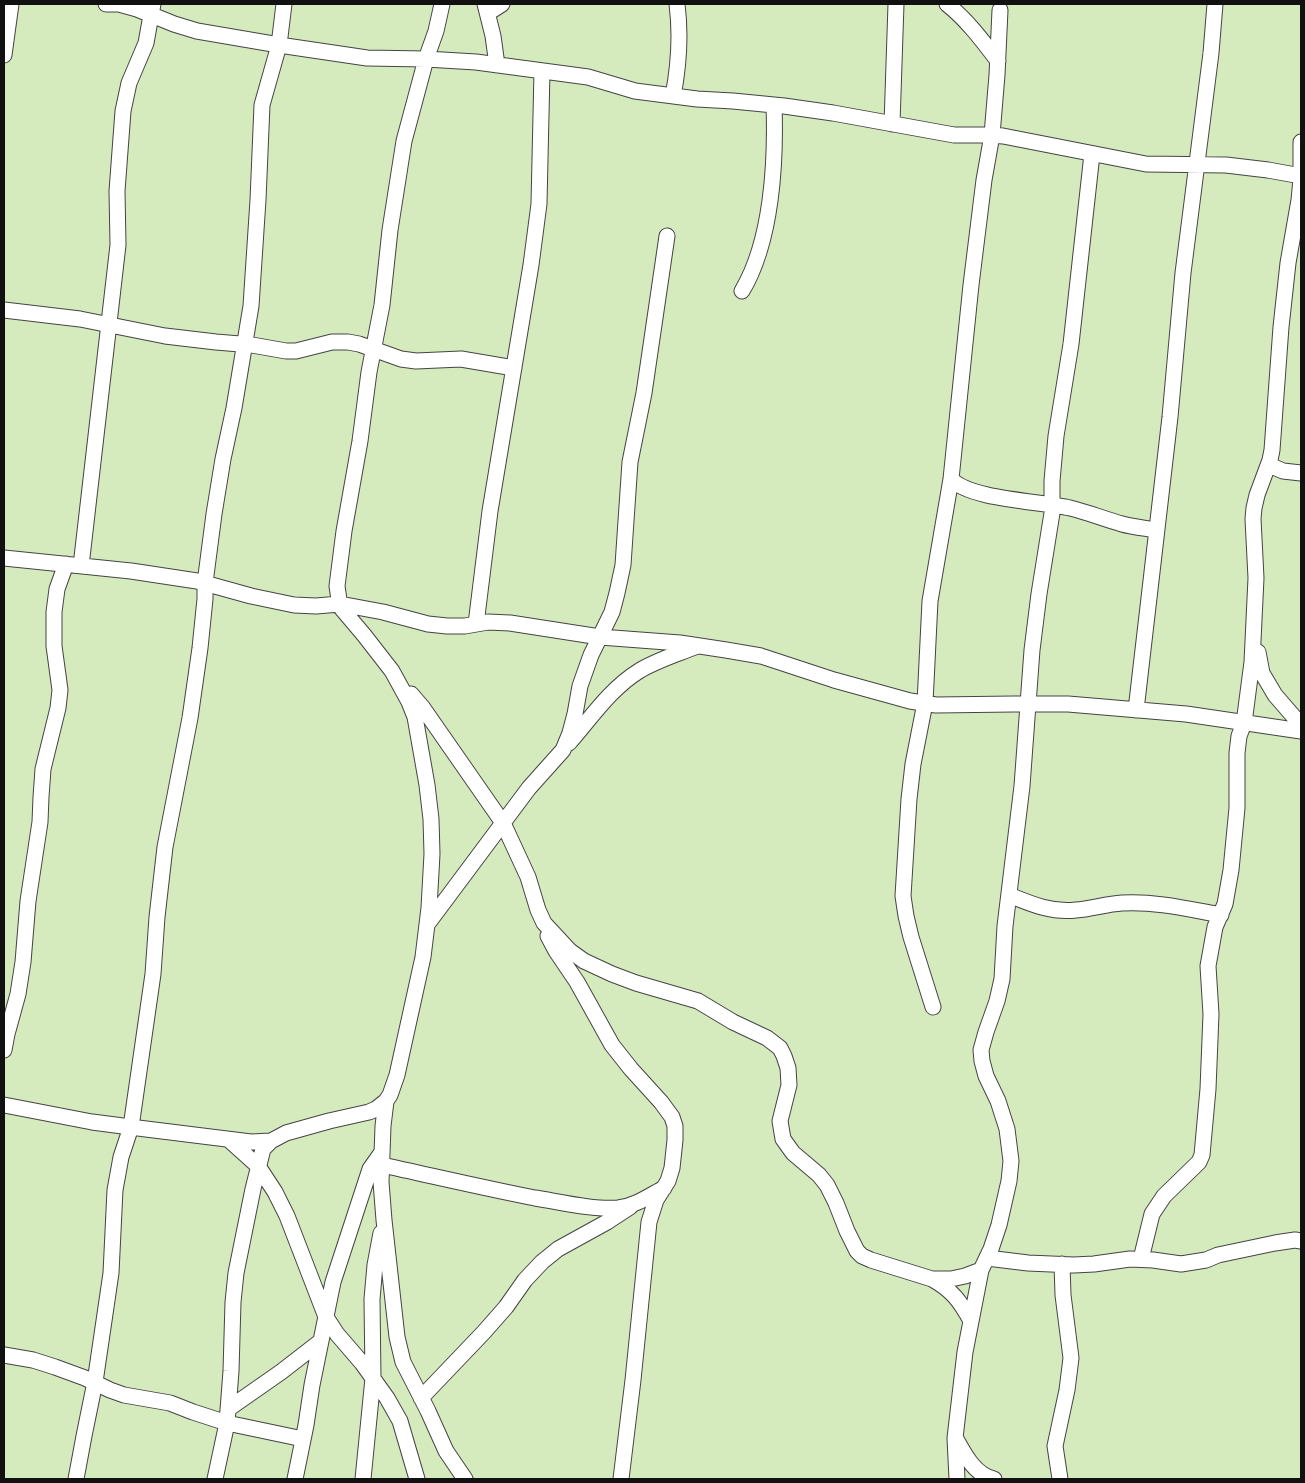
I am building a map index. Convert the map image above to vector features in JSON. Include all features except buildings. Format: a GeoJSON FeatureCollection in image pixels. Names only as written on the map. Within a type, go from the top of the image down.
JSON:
{"type":"FeatureCollection","features":[{"type":"Feature","properties":{"kind":"street"},"geometry":{"type":"LineString","coordinates":[[4,55],[11,4]]}},
{"type":"Feature","properties":{"kind":"street"},"geometry":{"type":"LineString","coordinates":[[106,4],[118,4],[137,9],[152,9],[174,24],[197,31],[279,46],[367,58],[476,62],[588,77],[635,91],[833,113],[954,135],[992,135],[1146,164],[1226,165],[1301,176]]}},
{"type":"Feature","properties":{"kind":"street"},"geometry":{"type":"LineString","coordinates":[[76,1479],[95,1382],[111,1273],[115,1190],[121,1157],[131,1127],[152,974],[165,848],[190,718],[200,648],[205,583],[223,459],[252,306],[262,105],[279,46],[284,4]]}},
{"type":"Feature","properties":{"kind":"street"},"geometry":{"type":"LineString","coordinates":[[442,4],[436,32],[426,59],[404,141],[390,230],[382,304],[344,531],[337,586],[342,609],[423,708],[503,823],[528,877],[538,910],[552,945],[577,982],[612,1045],[622,1059],[661,1102],[672,1117],[675,1126],[674,1155],[668,1181],[656,1200],[649,1222],[621,1479]]}},
{"type":"Feature","properties":{"kind":"street"},"geometry":{"type":"LineString","coordinates":[[497,65],[486,8],[502,4]]}},
{"type":"Feature","properties":{"kind":"street"},"geometry":{"type":"LineString","coordinates":[[673,96],[680,53],[680,26],[677,4]]}},
{"type":"Feature","properties":{"kind":"street"},"geometry":{"type":"LineString","coordinates":[[892,124],[896,4]]}},
{"type":"Feature","properties":{"kind":"street"},"geometry":{"type":"LineString","coordinates":[[947,4],[973,29],[998,61]]}},
{"type":"Feature","properties":{"kind":"street"},"geometry":{"type":"LineString","coordinates":[[1136,710],[1170,417],[1183,273],[1211,53],[1215,4]]}},
{"type":"Feature","properties":{"kind":"street"},"geometry":{"type":"LineString","coordinates":[[4,1050],[18,994],[23,962],[28,901],[40,822],[44,769],[58,708],[60,690],[54,646],[54,612],[57,589],[74,565],[108,324],[118,245],[117,191],[123,111],[128,83],[146,43],[152,9]]}},
{"type":"Feature","properties":{"kind":"street"},"geometry":{"type":"LineString","coordinates":[[933,1007],[911,938],[903,896],[912,773],[925,703],[930,601],[951,479],[971,285],[984,180],[992,135],[1000,10]]}},
{"type":"Feature","properties":{"kind":"street"},"geometry":{"type":"LineString","coordinates":[[476,624],[490,511],[531,265],[539,204],[542,71]]}},
{"type":"Feature","properties":{"kind":"street"},"geometry":{"type":"LineString","coordinates":[[742,291],[758,258],[767,220],[772,176],[775,125],[774,105]]}},
{"type":"Feature","properties":{"kind":"street"},"geometry":{"type":"LineString","coordinates":[[1142,1259],[1152,1214],[1164,1196],[1199,1162],[1202,1155],[1208,1104],[1211,1014],[1208,966],[1215,926],[1225,904],[1231,870],[1237,808],[1237,753],[1239,736],[1244,724],[1252,662],[1256,571],[1254,508],[1269,465],[1272,450],[1281,327],[1288,263],[1299,200],[1301,142]]}},
{"type":"Feature","properties":{"kind":"street"},"geometry":{"type":"LineString","coordinates":[[957,1479],[955,1438],[970,1321],[984,1264],[999,1225],[1012,1161],[1007,1129],[998,1102],[986,1076],[981,1050],[998,1001],[1002,979],[1005,926],[1021,796],[1039,594],[1052,505],[1056,436],[1071,344],[1092,154]]}},
{"type":"Feature","properties":{"kind":"street"},"geometry":{"type":"LineString","coordinates":[[563,750],[570,733],[580,686],[612,612],[618,593],[623,565],[630,462],[644,393],[668,236]]}},
{"type":"Feature","properties":{"kind":"street"},"geometry":{"type":"LineString","coordinates":[[4,310],[80,319],[165,336],[245,344],[286,351],[296,351],[323,344],[348,342],[408,360],[461,359],[514,368]]}},
{"type":"Feature","properties":{"kind":"street"},"geometry":{"type":"LineString","coordinates":[[1269,465],[1301,473]]}},
{"type":"Feature","properties":{"kind":"street"},"geometry":{"type":"LineString","coordinates":[[951,479],[966,489],[983,494],[1070,508],[1122,524],[1156,530]]}},
{"type":"Feature","properties":{"kind":"street"},"geometry":{"type":"LineString","coordinates":[[4,558],[131,571],[205,583],[251,596],[294,604],[316,606],[340,604],[383,612],[428,624],[465,626],[488,622],[510,623],[600,637],[635,638],[761,656],[834,680],[936,705],[1068,704],[1186,714],[1301,731]]}},
{"type":"Feature","properties":{"kind":"street"},"geometry":{"type":"LineString","coordinates":[[1253,631],[1262,673],[1275,695],[1301,724]]}},
{"type":"Feature","properties":{"kind":"street"},"geometry":{"type":"LineString","coordinates":[[427,924],[528,788],[584,726],[604,700],[632,676],[653,664],[697,646]]}},
{"type":"Feature","properties":{"kind":"street"},"geometry":{"type":"LineString","coordinates":[[392,671],[415,717],[428,785],[432,854],[429,908],[422,957],[401,1057],[393,1087],[386,1101],[381,1182],[384,1220],[397,1337],[403,1362],[446,1451],[465,1479]]}},
{"type":"Feature","properties":{"kind":"street"},"geometry":{"type":"LineString","coordinates":[[1009,895],[1040,907],[1055,910],[1076,910],[1121,903],[1162,904],[1221,915]]}},
{"type":"Feature","properties":{"kind":"street"},"geometry":{"type":"LineString","coordinates":[[544,923],[570,951],[584,961],[636,983],[698,1001],[776,1044],[784,1056],[788,1068],[789,1085],[780,1121],[783,1139],[793,1153],[814,1171],[827,1186],[836,1202],[857,1252],[871,1260],[932,1279],[942,1285],[955,1295],[970,1321]]}},
{"type":"Feature","properties":{"kind":"street"},"geometry":{"type":"LineString","coordinates":[[4,1105],[92,1122],[250,1142],[271,1141],[303,1127],[369,1112],[386,1101]]}},
{"type":"Feature","properties":{"kind":"street"},"geometry":{"type":"LineString","coordinates":[[228,1138],[258,1166],[275,1192],[287,1216],[326,1317],[337,1334],[373,1378],[400,1421],[417,1479]]}},
{"type":"Feature","properties":{"kind":"street"},"geometry":{"type":"LineString","coordinates":[[215,1479],[227,1416],[235,1282],[258,1166],[263,1149],[271,1141]]}},
{"type":"Feature","properties":{"kind":"street"},"geometry":{"type":"LineString","coordinates":[[382,1158],[561,1203],[602,1208],[619,1208],[634,1205]]}},
{"type":"Feature","properties":{"kind":"street"},"geometry":{"type":"LineString","coordinates":[[295,1479],[333,1282],[370,1169],[382,1158]]}},
{"type":"Feature","properties":{"kind":"street"},"geometry":{"type":"LineString","coordinates":[[421,1398],[484,1332],[506,1307],[525,1280],[542,1262],[558,1249],[665,1188]]}},
{"type":"Feature","properties":{"kind":"street"},"geometry":{"type":"LineString","coordinates":[[363,1479],[373,1378],[372,1299],[375,1266],[384,1220]]}},
{"type":"Feature","properties":{"kind":"street"},"geometry":{"type":"LineString","coordinates":[[932,1279],[951,1279],[965,1276],[984,1264],[1094,1264],[1130,1259],[1181,1264],[1206,1260],[1218,1255],[1275,1242],[1301,1241]]}},
{"type":"Feature","properties":{"kind":"street"},"geometry":{"type":"LineString","coordinates":[[1060,1479],[1055,1446],[1067,1390],[1071,1358],[1063,1294],[1062,1264]]}},
{"type":"Feature","properties":{"kind":"street"},"geometry":{"type":"LineString","coordinates":[[227,1416],[321,1341]]}},
{"type":"Feature","properties":{"kind":"street"},"geometry":{"type":"LineString","coordinates":[[4,1355],[55,1366],[124,1395],[170,1403],[193,1412],[227,1416],[303,1439]]}},
{"type":"Feature","properties":{"kind":"street"},"geometry":{"type":"LineString","coordinates":[[955,1438],[966,1457],[976,1468],[987,1478],[994,1479]]}},
{"type":"Feature","properties":{"kind":"green space"},"geometry":{"type":"Polygon","coordinates":[[[4,4],[1301,4],[1301,1479],[4,1479],[4,4]]]}}]}
